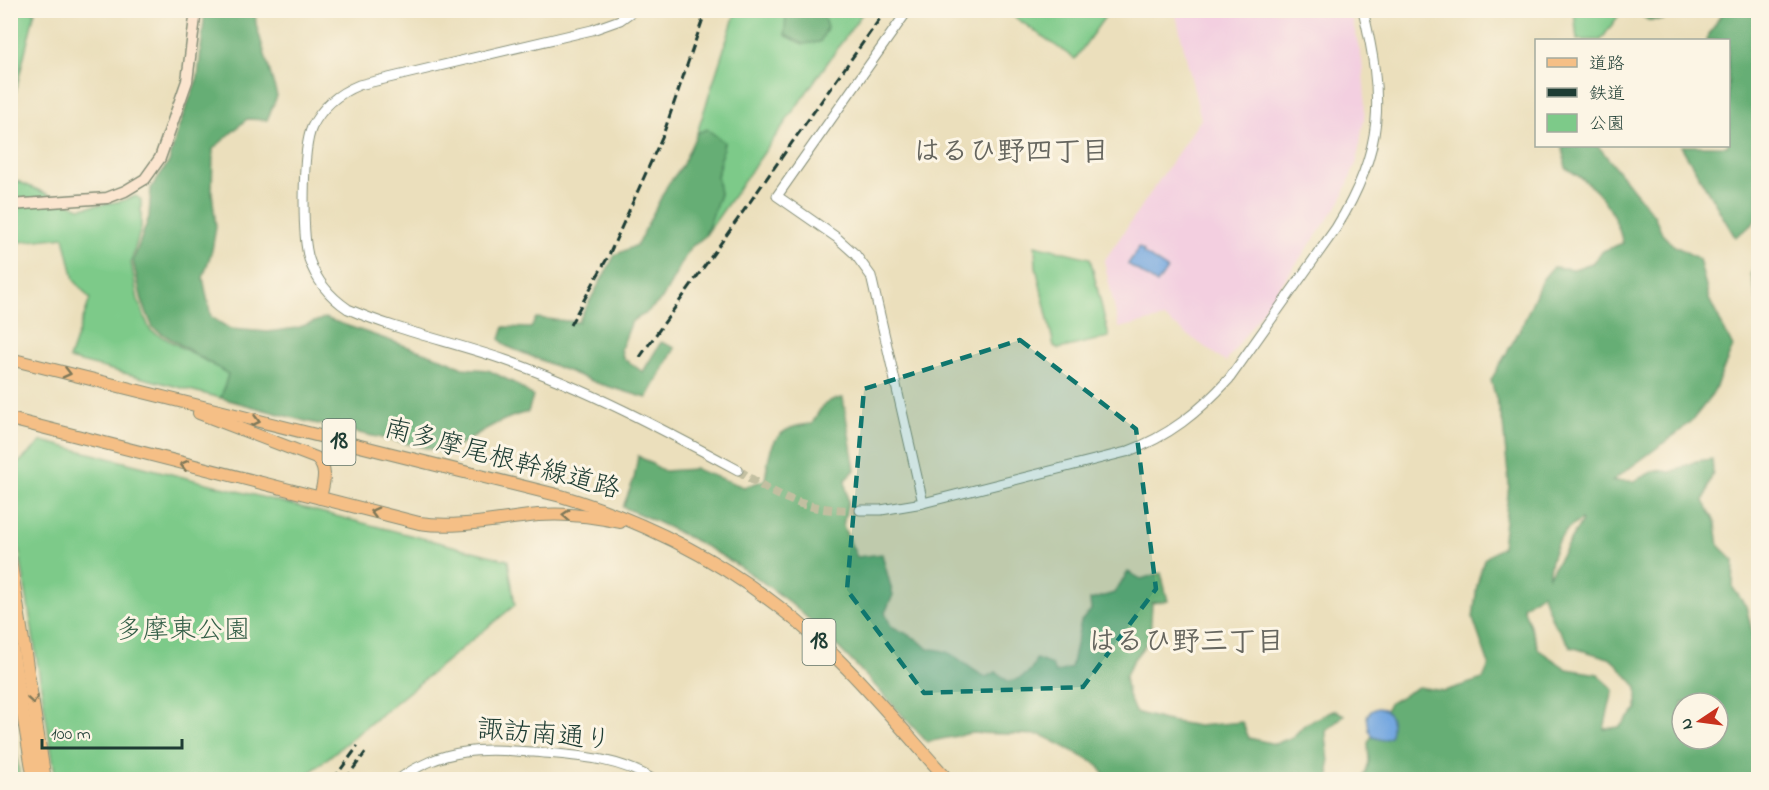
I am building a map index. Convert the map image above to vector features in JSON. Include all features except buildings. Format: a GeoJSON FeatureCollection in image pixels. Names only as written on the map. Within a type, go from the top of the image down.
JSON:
{"type":"FeatureCollection","features":[{"type":"Feature","properties":{"kind":"main road"},"geometry":{"type":"LineString","coordinates":[[10,205],[107,198],[145,179],[160,158],[187,81],[196,10]]}},
{"type":"Feature","properties":{"kind":"main road","name":"南多摩尾根幹線道路"},"geometry":{"type":"LineString","coordinates":[[10,359],[561,496],[594,506],[664,535],[726,568],[781,608],[842,664],[948,780]]}},
{"type":"Feature","properties":{"kind":"main road"},"geometry":{"type":"LineString","coordinates":[[162,397],[316,458],[324,466],[325,474],[320,498]]}},
{"type":"Feature","properties":{"kind":"main road","name":"南多摩尾根幹線道路"},"geometry":{"type":"LineString","coordinates":[[10,419],[419,524],[475,524],[538,515],[565,515],[612,520],[664,535]]}},
{"type":"Feature","properties":{"kind":"main road"},"geometry":{"type":"LineString","coordinates":[[10,559],[45,780]]}},
{"type":"Feature","properties":{"kind":"main road"},"geometry":{"type":"LineString","coordinates":[[10,636],[34,780]]}},
{"type":"Feature","properties":{"kind":"street"},"geometry":{"type":"LineString","coordinates":[[634,10],[620,20],[592,30],[360,85],[333,100],[312,127],[307,143],[305,158],[306,242],[309,258],[323,286],[336,301],[348,309],[503,359],[557,380],[618,406],[738,470]]}},
{"type":"Feature","properties":{"kind":"street"},"geometry":{"type":"LineString","coordinates":[[908,10],[777,196],[836,237],[855,254],[871,276],[923,503]]}},
{"type":"Feature","properties":{"kind":"street"},"geometry":{"type":"LineString","coordinates":[[860,510],[881,510],[923,503],[1107,458],[1142,446],[1180,426],[1223,386],[1336,228],[1349,207],[1364,174],[1376,135],[1378,101],[1376,76],[1363,10]]}},
{"type":"Feature","properties":{"kind":"street","name":"諏訪南通り"},"geometry":{"type":"LineString","coordinates":[[398,780],[419,766],[442,757],[480,750],[588,757],[634,769],[654,780]]}},
{"type":"Feature","properties":{"kind":"highlighted area"},"geometry":{"type":"Polygon","coordinates":[[[1020,340],[1136,429],[1156,589],[1083,687],[924,693],[847,590],[864,389],[1020,340]]]}},
{"type":"Feature","properties":{"kind":"shaded area"},"geometry":{"type":"Polygon","coordinates":[[[1175,11],[1350,11],[1362,60],[1364,119],[1357,161],[1341,201],[1226,362],[1164,318],[1119,328],[1104,261],[1201,119],[1175,11]]]}},
{"type":"Feature","properties":{"kind":"green space"},"geometry":{"type":"Polygon","coordinates":[[[11,10],[35,11],[14,98],[11,101],[11,10]]]}},
{"type":"Feature","properties":{"kind":"green space"},"geometry":{"type":"Polygon","coordinates":[[[1574,10],[1622,11],[1602,39],[1577,39],[1574,10]]]}},
{"type":"Feature","properties":{"kind":"green space"},"geometry":{"type":"Polygon","coordinates":[[[1641,10],[1667,11],[1663,20],[1648,20],[1639,14],[1641,10]]]}},
{"type":"Feature","properties":{"kind":"green space"},"geometry":{"type":"Polygon","coordinates":[[[205,11],[255,11],[256,24],[277,96],[267,120],[247,119],[213,149],[212,192],[216,227],[212,250],[203,278],[211,317],[230,329],[268,332],[297,328],[325,318],[449,361],[462,368],[488,370],[533,396],[528,412],[496,424],[449,453],[305,421],[221,398],[228,374],[153,328],[142,301],[133,261],[149,217],[151,188],[169,162],[177,132],[198,77],[205,11]]]}},
{"type":"Feature","properties":{"kind":"green space"},"geometry":{"type":"Polygon","coordinates":[[[736,11],[864,11],[705,236],[720,194],[717,177],[724,143],[697,133],[736,11]]]}},
{"type":"Feature","properties":{"kind":"green space"},"geometry":{"type":"Polygon","coordinates":[[[786,11],[822,11],[827,28],[820,42],[803,44],[785,35],[786,11]]]}},
{"type":"Feature","properties":{"kind":"green space"},"geometry":{"type":"Polygon","coordinates":[[[1006,11],[1109,11],[1075,59],[1006,11]]]}},
{"type":"Feature","properties":{"kind":"green space"},"geometry":{"type":"Polygon","coordinates":[[[1723,11],[1758,11],[1758,215],[1752,225],[1735,237],[1682,147],[1730,147],[1730,39],[1707,39],[1723,11]]]}},
{"type":"Feature","properties":{"kind":"green space"},"geometry":{"type":"Polygon","coordinates":[[[707,129],[724,142],[717,177],[720,194],[705,236],[690,248],[662,299],[645,314],[632,321],[621,349],[623,358],[643,372],[661,342],[675,348],[647,398],[597,383],[506,346],[500,339],[504,327],[531,328],[536,318],[578,322],[615,255],[637,245],[667,186],[682,166],[697,133],[707,129]]]}},
{"type":"Feature","properties":{"kind":"green space"},"geometry":{"type":"Polygon","coordinates":[[[1562,147],[1599,147],[1654,215],[1663,235],[1673,245],[1699,259],[1709,299],[1733,347],[1712,395],[1694,418],[1612,481],[1634,481],[1656,470],[1671,472],[1696,461],[1712,459],[1713,472],[1704,501],[1716,524],[1719,546],[1734,561],[1733,588],[1746,606],[1758,647],[1758,779],[1363,780],[1369,762],[1368,743],[1390,703],[1418,687],[1444,691],[1483,679],[1489,665],[1473,619],[1477,585],[1484,559],[1502,547],[1509,485],[1503,423],[1491,380],[1522,326],[1542,280],[1553,267],[1574,269],[1592,263],[1603,251],[1623,243],[1609,208],[1587,183],[1566,168],[1562,147]],[[1581,520],[1561,537],[1551,560],[1548,577],[1581,520]],[[1542,593],[1523,607],[1539,650],[1567,669],[1598,674],[1613,690],[1604,729],[1619,727],[1637,710],[1637,687],[1612,659],[1571,647],[1553,622],[1542,593]]]}},
{"type":"Feature","properties":{"kind":"green space"},"geometry":{"type":"Polygon","coordinates":[[[10,178],[80,208],[122,201],[136,196],[141,200],[141,228],[131,262],[138,300],[150,330],[229,374],[221,398],[69,359],[90,299],[74,280],[64,237],[11,243],[10,178]]]}},
{"type":"Feature","properties":{"kind":"green space"},"geometry":{"type":"Polygon","coordinates":[[[1035,245],[1090,258],[1109,337],[1059,349],[1054,346],[1036,267],[1035,245]]]}},
{"type":"Feature","properties":{"kind":"green space"},"geometry":{"type":"Polygon","coordinates":[[[1758,261],[1758,304],[1751,273],[1758,261]]]}},
{"type":"Feature","properties":{"kind":"green space"},"geometry":{"type":"Polygon","coordinates":[[[843,398],[855,470],[845,480],[848,502],[843,526],[857,557],[882,554],[893,595],[885,613],[891,626],[917,639],[928,649],[953,655],[986,677],[996,672],[1008,681],[1018,679],[1029,672],[1036,659],[1052,665],[1055,673],[1071,668],[1081,621],[1091,610],[1090,600],[1114,593],[1128,572],[1141,579],[1161,573],[1168,601],[1152,603],[1150,639],[1134,659],[1125,677],[1128,695],[1135,712],[1198,726],[1242,722],[1249,738],[1275,744],[1293,737],[1305,724],[1335,710],[1344,715],[1326,731],[1329,779],[1108,779],[1097,764],[1042,735],[972,733],[927,742],[836,645],[783,597],[762,581],[695,540],[623,507],[634,479],[638,456],[664,471],[695,469],[744,487],[765,480],[772,448],[775,440],[781,434],[788,429],[812,424],[820,409],[827,403],[843,398]]]}},
{"type":"Feature","properties":{"kind":"green space","name":"多摩東公園"},"geometry":{"type":"Polygon","coordinates":[[[42,441],[508,560],[515,605],[302,779],[56,779],[11,498],[11,470],[42,441]]]}},
{"type":"Feature","properties":{"kind":"green space"},"geometry":{"type":"Polygon","coordinates":[[[11,718],[20,779],[11,779],[11,718]]]}},
{"type":"Feature","properties":{"kind":"water"},"geometry":{"type":"Polygon","coordinates":[[[1139,247],[1144,251],[1143,253],[1167,269],[1157,284],[1128,264],[1139,247]]]}},
{"type":"Feature","properties":{"kind":"water"},"geometry":{"type":"Polygon","coordinates":[[[1377,708],[1384,709],[1392,722],[1390,737],[1383,740],[1373,737],[1369,730],[1367,716],[1377,708]]]}},
{"type":"Feature","properties":{"kind":"tunnel"},"geometry":{"type":"LineString","coordinates":[[738,470],[767,489],[795,502],[825,509],[860,510]]}},
{"type":"Feature","properties":{"kind":"railway"},"geometry":{"type":"LineString","coordinates":[[570,325],[609,255],[663,135],[706,10]]}},
{"type":"Feature","properties":{"kind":"railway"},"geometry":{"type":"LineString","coordinates":[[640,357],[886,10]]}},
{"type":"Feature","properties":{"kind":"railway"},"geometry":{"type":"LineString","coordinates":[[333,780],[358,746]]}},
{"type":"Feature","properties":{"kind":"railway"},"geometry":{"type":"LineString","coordinates":[[345,780],[365,753]]}},
{"type":"Feature","properties":{"kind":"district","name":"はるひ野四丁目"},"geometry":{"type":"Point","coordinates":[1011,153]}},
{"type":"Feature","properties":{"kind":"district","name":"はるひ野三丁目"},"geometry":{"type":"Point","coordinates":[1186,643]}}]}
